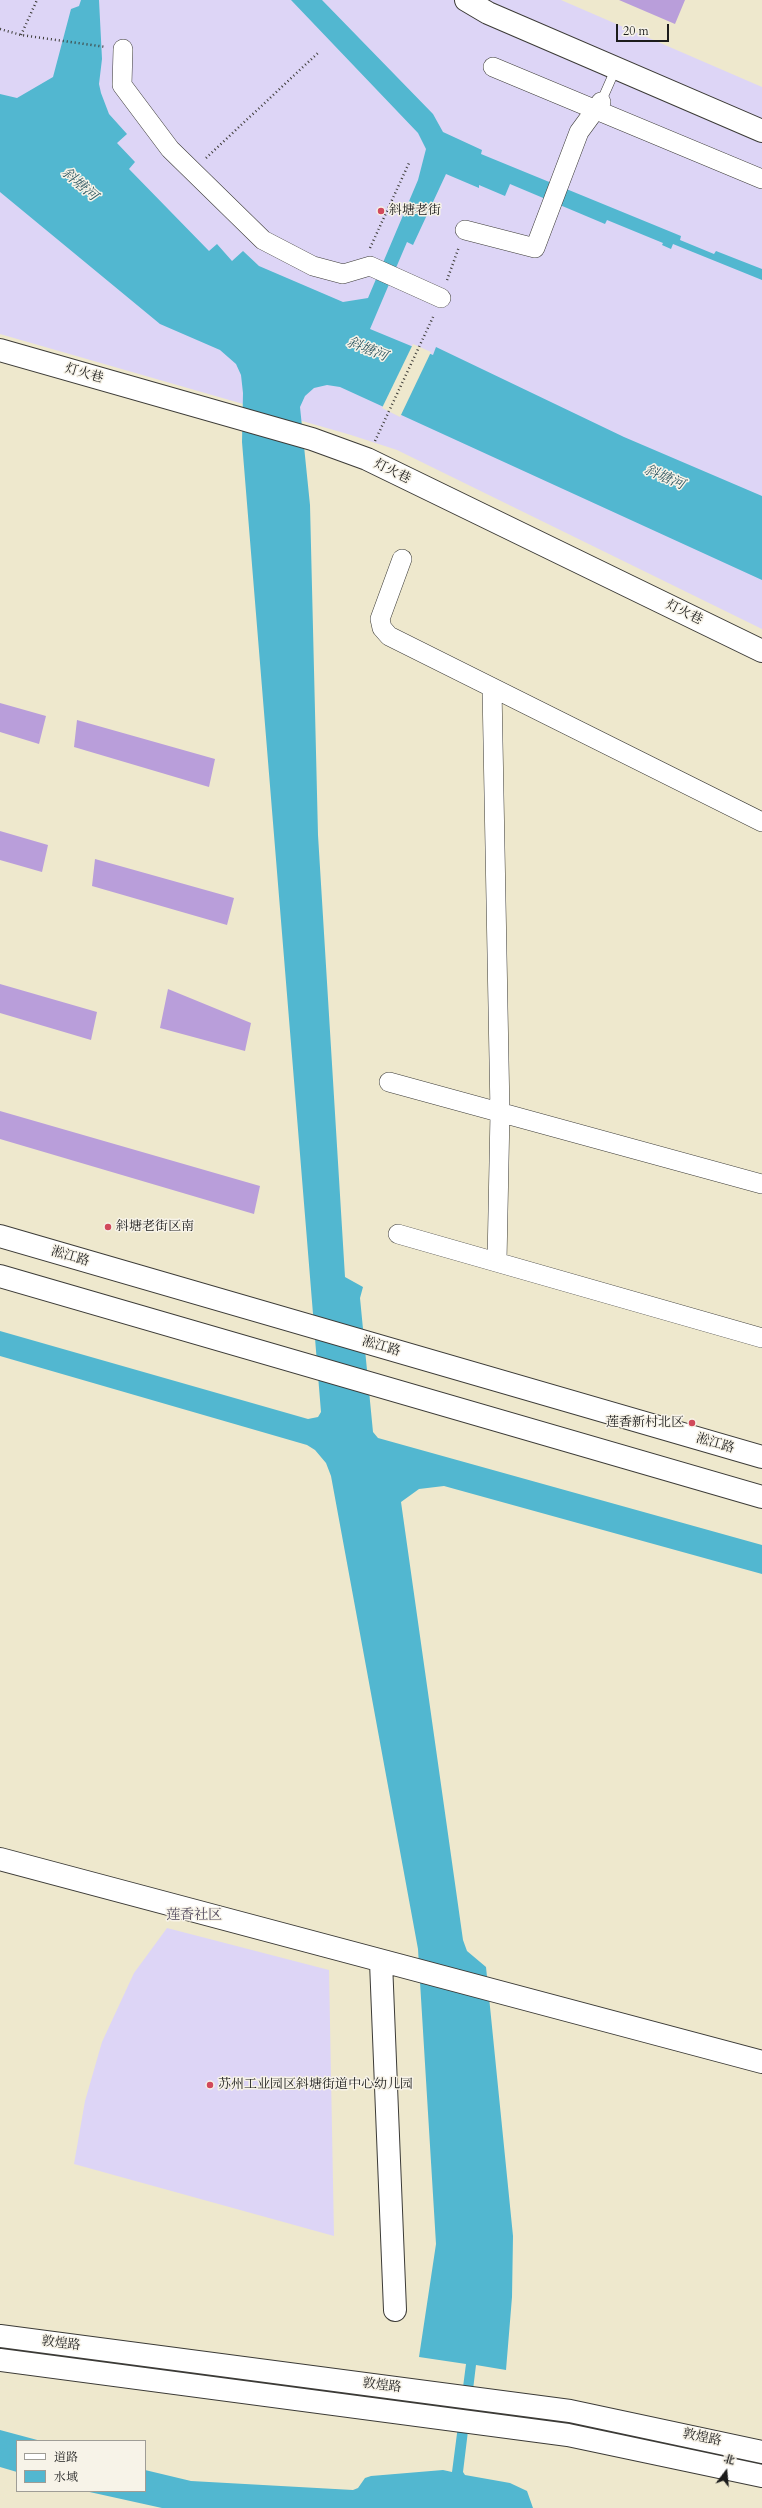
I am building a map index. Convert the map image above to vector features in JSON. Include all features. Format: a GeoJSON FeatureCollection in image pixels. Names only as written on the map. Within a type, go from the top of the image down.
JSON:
{"type":"FeatureCollection","features":[{"type":"Feature","properties":{"kind":"main road"},"geometry":{"type":"LineString","coordinates":[[466,0],[488,13],[762,131]]}},
{"type":"Feature","properties":{"kind":"main road","name":"灯火巷"},"geometry":{"type":"LineString","coordinates":[[0,350],[312,439],[367,459],[762,651]]}},
{"type":"Feature","properties":{"kind":"main road","name":"淞江路"},"geometry":{"type":"LineString","coordinates":[[0,1236],[314,1326],[366,1343],[762,1458]]}},
{"type":"Feature","properties":{"kind":"main road"},"geometry":{"type":"LineString","coordinates":[[0,1276],[762,1497]]}},
{"type":"Feature","properties":{"kind":"main road"},"geometry":{"type":"LineString","coordinates":[[0,1859],[410,1970],[762,2062]]}},
{"type":"Feature","properties":{"kind":"main road"},"geometry":{"type":"LineString","coordinates":[[381,1962],[395,2310]]}},
{"type":"Feature","properties":{"kind":"main road","name":"敦煌路"},"geometry":{"type":"LineString","coordinates":[[0,2336],[570,2411],[762,2452]]}},
{"type":"Feature","properties":{"kind":"main road","name":"敦煌路"},"geometry":{"type":"LineString","coordinates":[[0,2360],[568,2435],[762,2476]]}},
{"type":"Feature","properties":{"kind":"street"},"geometry":{"type":"LineString","coordinates":[[123,49],[122,85],[170,149],[263,240],[313,266],[343,274],[370,266],[441,298]]}},
{"type":"Feature","properties":{"kind":"street"},"geometry":{"type":"LineString","coordinates":[[493,67],[599,106],[762,180]]}},
{"type":"Feature","properties":{"kind":"street"},"geometry":{"type":"LineString","coordinates":[[465,230],[535,248],[579,132],[599,106]]}},
{"type":"Feature","properties":{"kind":"street"},"geometry":{"type":"LineString","coordinates":[[402,559],[382,609],[380,619],[382,628],[389,636],[762,822]]}},
{"type":"Feature","properties":{"kind":"street"},"geometry":{"type":"LineString","coordinates":[[492,688],[500,1113],[497,1261]]}},
{"type":"Feature","properties":{"kind":"street"},"geometry":{"type":"LineString","coordinates":[[389,1082],[762,1184]]}},
{"type":"Feature","properties":{"kind":"street"},"geometry":{"type":"LineString","coordinates":[[398,1234],[497,1261],[762,1338]]}},
{"type":"Feature","properties":{"kind":"lane"},"geometry":{"type":"LineString","coordinates":[[599,106],[616,68]]}},
{"type":"Feature","properties":{"kind":"path"},"geometry":{"type":"LineString","coordinates":[[21,35],[37,0]]}},
{"type":"Feature","properties":{"kind":"path"},"geometry":{"type":"LineString","coordinates":[[0,29],[21,35],[123,49]]}},
{"type":"Feature","properties":{"kind":"path"},"geometry":{"type":"LineString","coordinates":[[192,171],[319,52]]}},
{"type":"Feature","properties":{"kind":"path"},"geometry":{"type":"LineString","coordinates":[[361,269],[409,163]]}},
{"type":"Feature","properties":{"kind":"path"},"geometry":{"type":"LineString","coordinates":[[381,429],[429,327],[465,230]]}},
{"type":"Feature","properties":{"kind":"shaded area","name":"斜塘老街"},"geometry":{"type":"Polygon","coordinates":[[[0,0],[561,0],[762,87],[762,629],[397,450],[351,435],[0,334],[0,0]]]}},
{"type":"Feature","properties":{"kind":"shaded area","name":"苏州工业园区斜塘街道中心幼儿园"},"geometry":{"type":"Polygon","coordinates":[[[167,1928],[329,1970],[334,2236],[74,2164],[85,2101],[102,2042],[134,1973],[167,1928]]]}},
{"type":"Feature","properties":{"kind":"water","name":"斜塘河"},"geometry":{"type":"Polygon","coordinates":[[[81,0],[99,0],[102,59],[99,84],[109,114],[127,134],[117,143],[135,162],[129,169],[209,251],[217,244],[232,261],[243,251],[259,266],[343,302],[368,298],[418,180],[426,149],[418,133],[291,0],[322,0],[433,114],[443,132],[482,150],[481,154],[681,236],[680,240],[714,254],[716,251],[762,269],[762,280],[673,244],[671,249],[662,245],[663,243],[607,220],[605,224],[510,184],[505,196],[479,185],[479,188],[446,174],[413,245],[407,242],[370,329],[433,355],[436,347],[624,437],[762,496],[762,580],[340,387],[327,385],[314,388],[305,396],[300,407],[310,505],[318,835],[345,1277],[363,1287],[360,1298],[373,1432],[378,1438],[762,1545],[762,1574],[444,1486],[419,1489],[401,1502],[463,1940],[467,1951],[486,1967],[513,2236],[512,2297],[506,2370],[476,2365],[463,2472],[465,2475],[510,2483],[527,2491],[533,2508],[162,2508],[90,2492],[146,2492],[146,2470],[191,2481],[353,2490],[358,2488],[365,2478],[371,2476],[443,2470],[452,2472],[466,2364],[419,2357],[436,2244],[418,1949],[331,1476],[326,1463],[315,1450],[307,1445],[0,1356],[0,1331],[308,1419],[318,1417],[321,1412],[242,442],[243,393],[241,375],[236,364],[220,350],[160,324],[0,192],[0,94],[17,98],[53,77],[71,9],[79,6],[81,0]]]}},
{"type":"Feature","properties":{"kind":"water"},"geometry":{"type":"Polygon","coordinates":[[[0,2430],[37,2440],[16,2440],[16,2472],[0,2467],[0,2430]]]}},
{"type":"Feature","properties":{"kind":"pier"},"geometry":{"type":"Polygon","coordinates":[[[413,344],[431,352],[400,417],[382,408],[413,344]]]}},
{"type":"Feature","properties":{"kind":"building"},"geometry":{"type":"Polygon","coordinates":[[[619,0],[685,0],[675,24],[619,0]]]}},
{"type":"Feature","properties":{"kind":"building"},"geometry":{"type":"Polygon","coordinates":[[[0,703],[46,716],[39,744],[0,732],[0,703]]]}},
{"type":"Feature","properties":{"kind":"building"},"geometry":{"type":"Polygon","coordinates":[[[77,720],[215,759],[209,787],[74,747],[77,720]]]}},
{"type":"Feature","properties":{"kind":"building"},"geometry":{"type":"Polygon","coordinates":[[[0,831],[48,845],[42,872],[0,860],[0,831]]]}},
{"type":"Feature","properties":{"kind":"building"},"geometry":{"type":"Polygon","coordinates":[[[95,859],[234,898],[227,925],[92,886],[95,859]]]}},
{"type":"Feature","properties":{"kind":"building"},"geometry":{"type":"Polygon","coordinates":[[[0,984],[97,1012],[91,1040],[0,1013],[0,984]]]}},
{"type":"Feature","properties":{"kind":"building"},"geometry":{"type":"Polygon","coordinates":[[[168,989],[251,1023],[245,1051],[160,1028],[168,989]]]}},
{"type":"Feature","properties":{"kind":"building"},"geometry":{"type":"Polygon","coordinates":[[[0,1111],[260,1186],[254,1214],[0,1139],[0,1111]]]}},
{"type":"Feature","properties":{"kind":"place","name":"斜塘老街"},"geometry":{"type":"Point","coordinates":[381,211]}},
{"type":"Feature","properties":{"kind":"place","name":"斜塘老街区南"},"geometry":{"type":"Point","coordinates":[108,1227]}},
{"type":"Feature","properties":{"kind":"place","name":"莲香新村北区"},"geometry":{"type":"Point","coordinates":[692,1423]}},
{"type":"Feature","properties":{"kind":"place","name":"苏州工业园区斜塘街道中心幼儿园"},"geometry":{"type":"Point","coordinates":[210,2085]}},
{"type":"Feature","properties":{"kind":"district","name":"莲香社区"},"geometry":{"type":"Point","coordinates":[194,1916]}}]}
